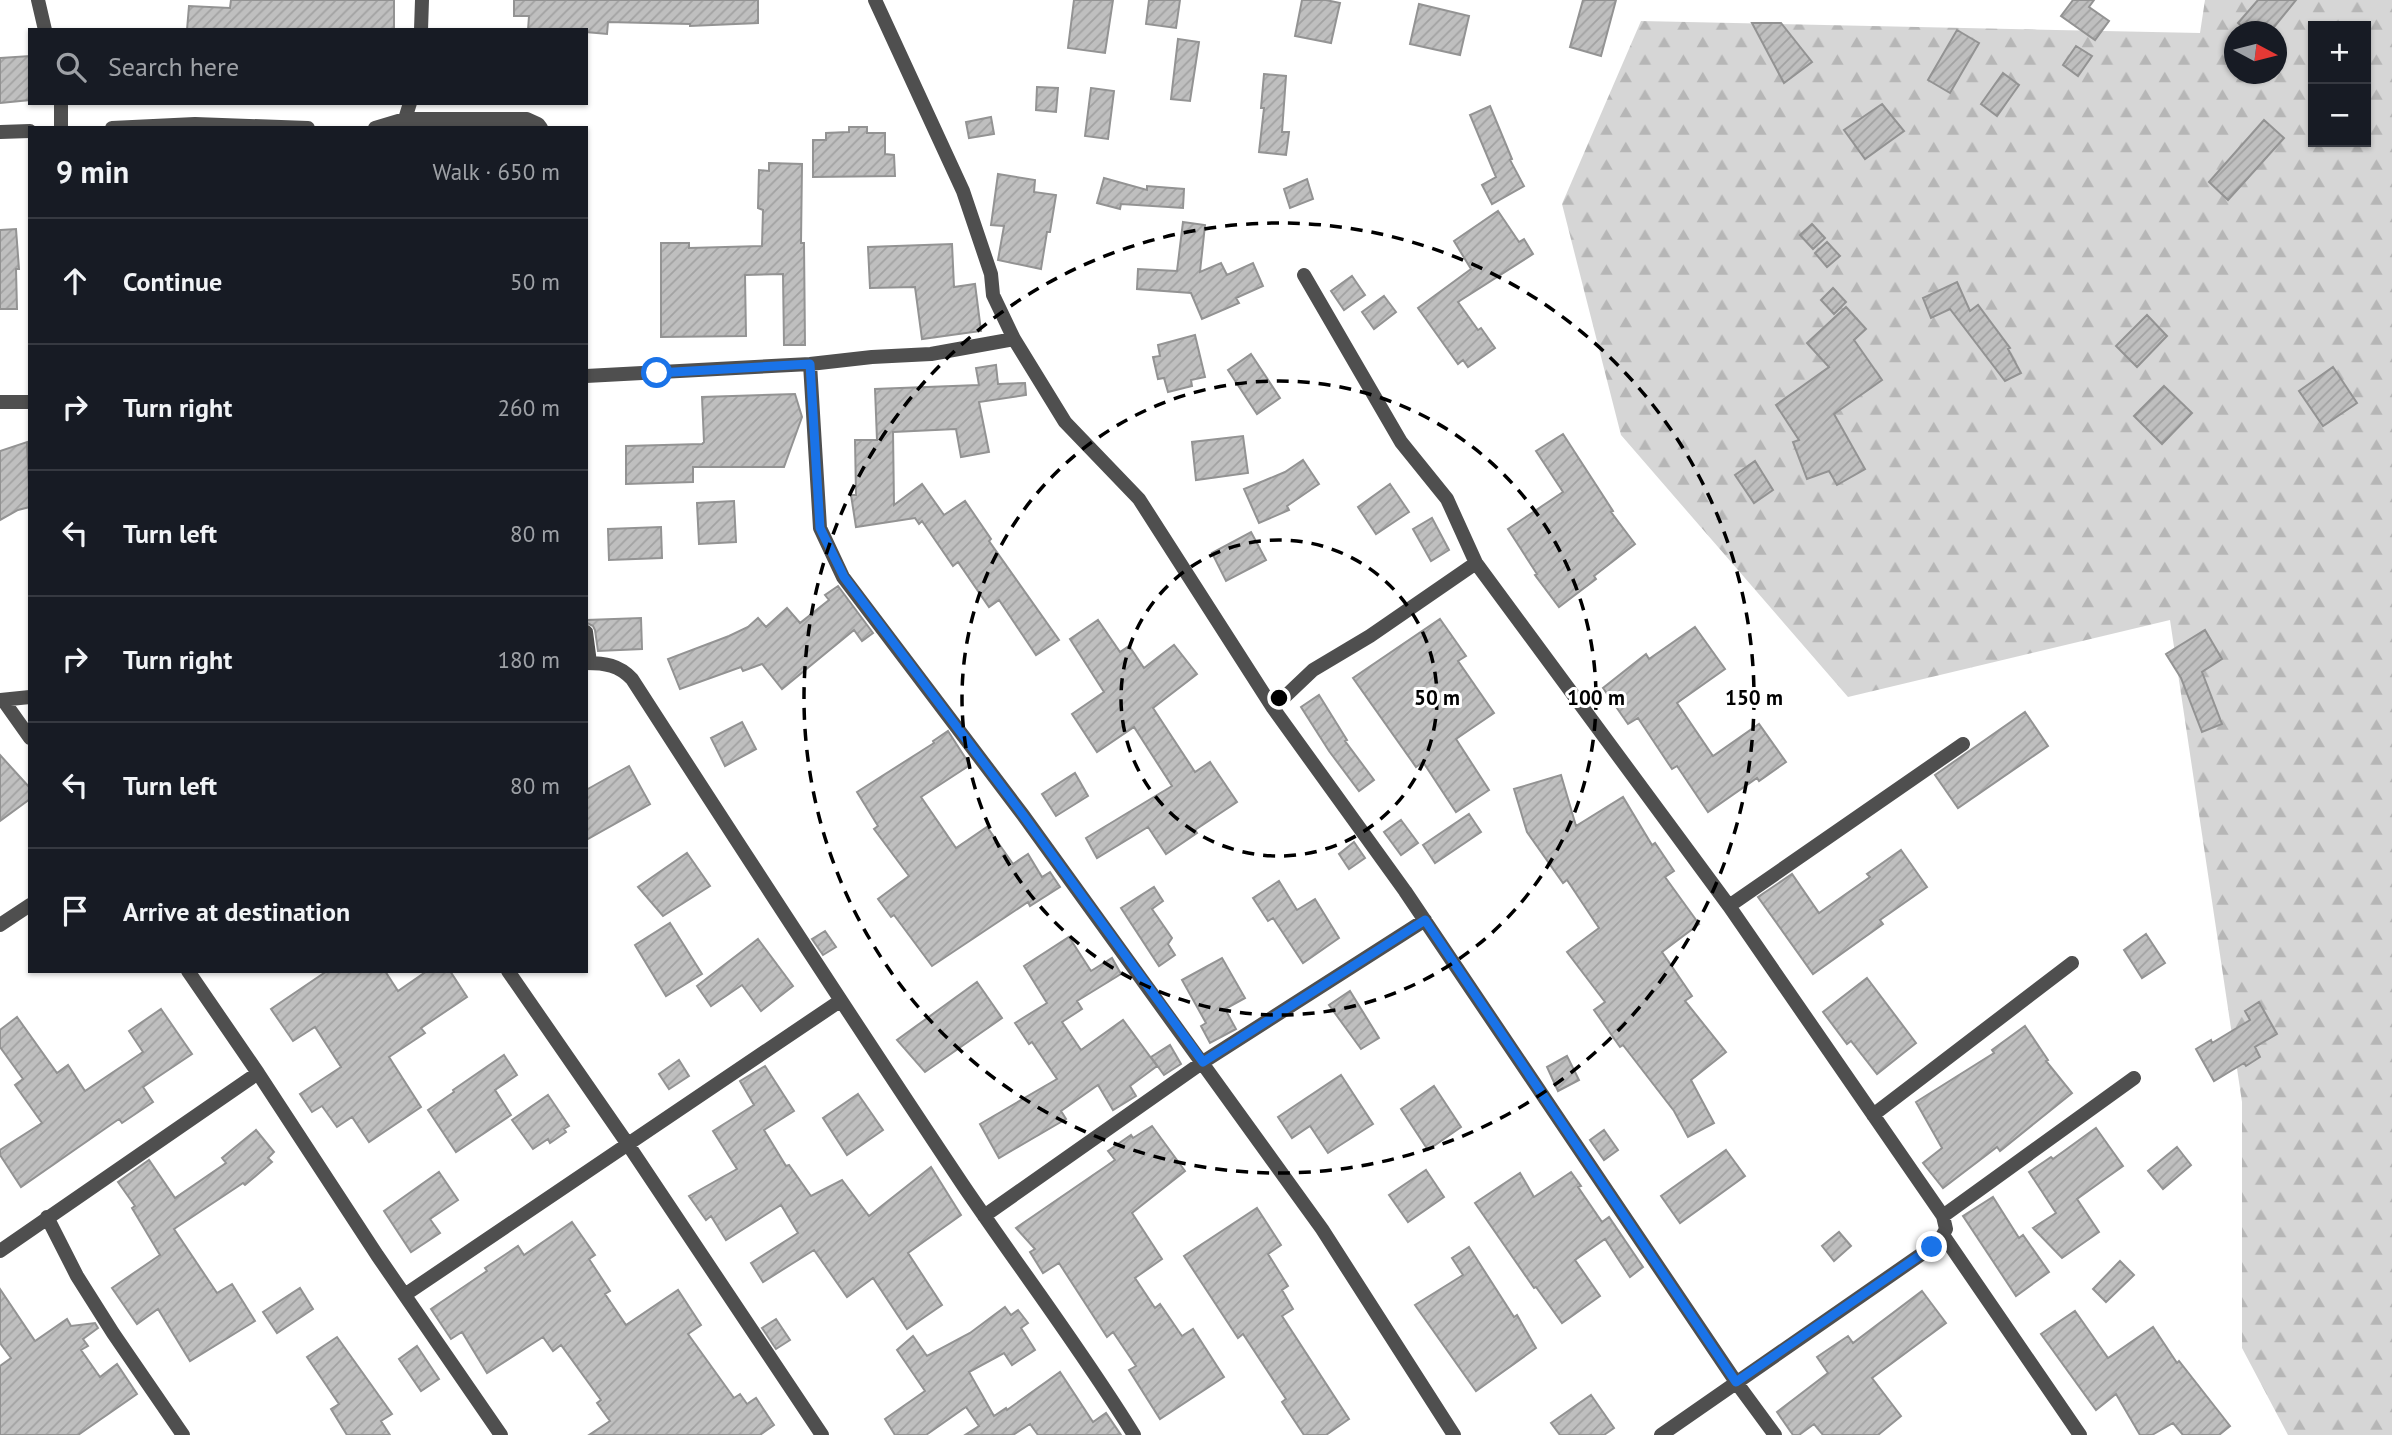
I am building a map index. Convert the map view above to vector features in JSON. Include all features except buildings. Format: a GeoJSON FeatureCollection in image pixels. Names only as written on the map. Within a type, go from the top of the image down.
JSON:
{"type":"FeatureCollection","features":[{"type":"Feature","properties":{"kind":"street"},"geometry":{"type":"LineString","coordinates":[[38,0],[45,28]]}},
{"type":"Feature","properties":{"kind":"street"},"geometry":{"type":"LineString","coordinates":[[421,28],[422,0]]}},
{"type":"Feature","properties":{"kind":"street"},"geometry":{"type":"LineString","coordinates":[[875,0],[963,191],[991,274],[993,295],[1014,339],[1065,422],[1139,499],[1273,708],[1425,920],[1736,1382],[1775,1435]]}},
{"type":"Feature","properties":{"kind":"street"},"geometry":{"type":"LineString","coordinates":[[61,105],[61,126]]}},
{"type":"Feature","properties":{"kind":"street"},"geometry":{"type":"LineString","coordinates":[[405,119],[409,105]]}},
{"type":"Feature","properties":{"kind":"street"},"geometry":{"type":"LineString","coordinates":[[382,126],[405,119],[527,119],[540,126]]}},
{"type":"Feature","properties":{"kind":"street"},"geometry":{"type":"LineString","coordinates":[[153,126],[251,126]]}},
{"type":"Feature","properties":{"kind":"street"},"geometry":{"type":"LineString","coordinates":[[0,132],[28,131]]}},
{"type":"Feature","properties":{"kind":"street"},"geometry":{"type":"LineString","coordinates":[[1304,275],[1401,442],[1447,499],[1476,563],[1729,906],[1943,1216],[1946,1228],[1939,1242],[1661,1435]]}},
{"type":"Feature","properties":{"kind":"street"},"geometry":{"type":"LineString","coordinates":[[588,376],[810,364],[931,354],[1014,339]]}},
{"type":"Feature","properties":{"kind":"street"},"geometry":{"type":"LineString","coordinates":[[810,364],[820,528],[844,577],[1023,815],[1322,1229],[1454,1435]]}},
{"type":"Feature","properties":{"kind":"street"},"geometry":{"type":"LineString","coordinates":[[0,402],[28,402]]}},
{"type":"Feature","properties":{"kind":"street"},"geometry":{"type":"LineString","coordinates":[[1273,708],[1313,670],[1370,636],[1476,563]]}},
{"type":"Feature","properties":{"kind":"street"},"geometry":{"type":"LineString","coordinates":[[588,663],[609,664],[624,669],[632,679],[840,1001],[984,1216],[1099,1377],[1134,1435]]}},
{"type":"Feature","properties":{"kind":"street"},"geometry":{"type":"LineString","coordinates":[[2,700],[28,697]]}},
{"type":"Feature","properties":{"kind":"street"},"geometry":{"type":"LineString","coordinates":[[2,700],[28,735]]}},
{"type":"Feature","properties":{"kind":"street"},"geometry":{"type":"LineString","coordinates":[[1729,906],[1963,744]]}},
{"type":"Feature","properties":{"kind":"street"},"geometry":{"type":"LineString","coordinates":[[0,925],[28,906]]}},
{"type":"Feature","properties":{"kind":"street"},"geometry":{"type":"LineString","coordinates":[[984,1216],[1203,1062],[1425,920]]}},
{"type":"Feature","properties":{"kind":"street"},"geometry":{"type":"LineString","coordinates":[[1873,1115],[2072,963]]}},
{"type":"Feature","properties":{"kind":"street"},"geometry":{"type":"LineString","coordinates":[[189,973],[377,1255],[501,1435]]}},
{"type":"Feature","properties":{"kind":"street"},"geometry":{"type":"LineString","coordinates":[[509,973],[627,1143],[822,1435]]}},
{"type":"Feature","properties":{"kind":"street"},"geometry":{"type":"LineString","coordinates":[[406,1294],[840,1001]]}},
{"type":"Feature","properties":{"kind":"street"},"geometry":{"type":"LineString","coordinates":[[0,1251],[258,1073]]}},
{"type":"Feature","properties":{"kind":"street"},"geometry":{"type":"LineString","coordinates":[[1943,1216],[2134,1078]]}},
{"type":"Feature","properties":{"kind":"street"},"geometry":{"type":"LineString","coordinates":[[47,1217],[84,1288],[183,1435]]}},
{"type":"Feature","properties":{"kind":"street"},"geometry":{"type":"LineString","coordinates":[[1943,1235],[2080,1435]]}},
{"type":"Feature","properties":{"kind":"green space"},"geometry":{"type":"Polygon","coordinates":[[[2205,0],[2392,0],[2392,1435],[2288,1435],[2242,1348],[2242,1102],[2170,620],[1848,697],[1621,435],[1562,204],[1641,21],[2200,33],[2205,0]]]}},
{"type":"Feature","properties":{"kind":"route"},"geometry":{"type":"LineString","coordinates":[[657,373],[810,364],[820,528],[844,577],[1023,815],[1203,1062],[1425,920],[1736,1382],[1932,1247]]}}]}
